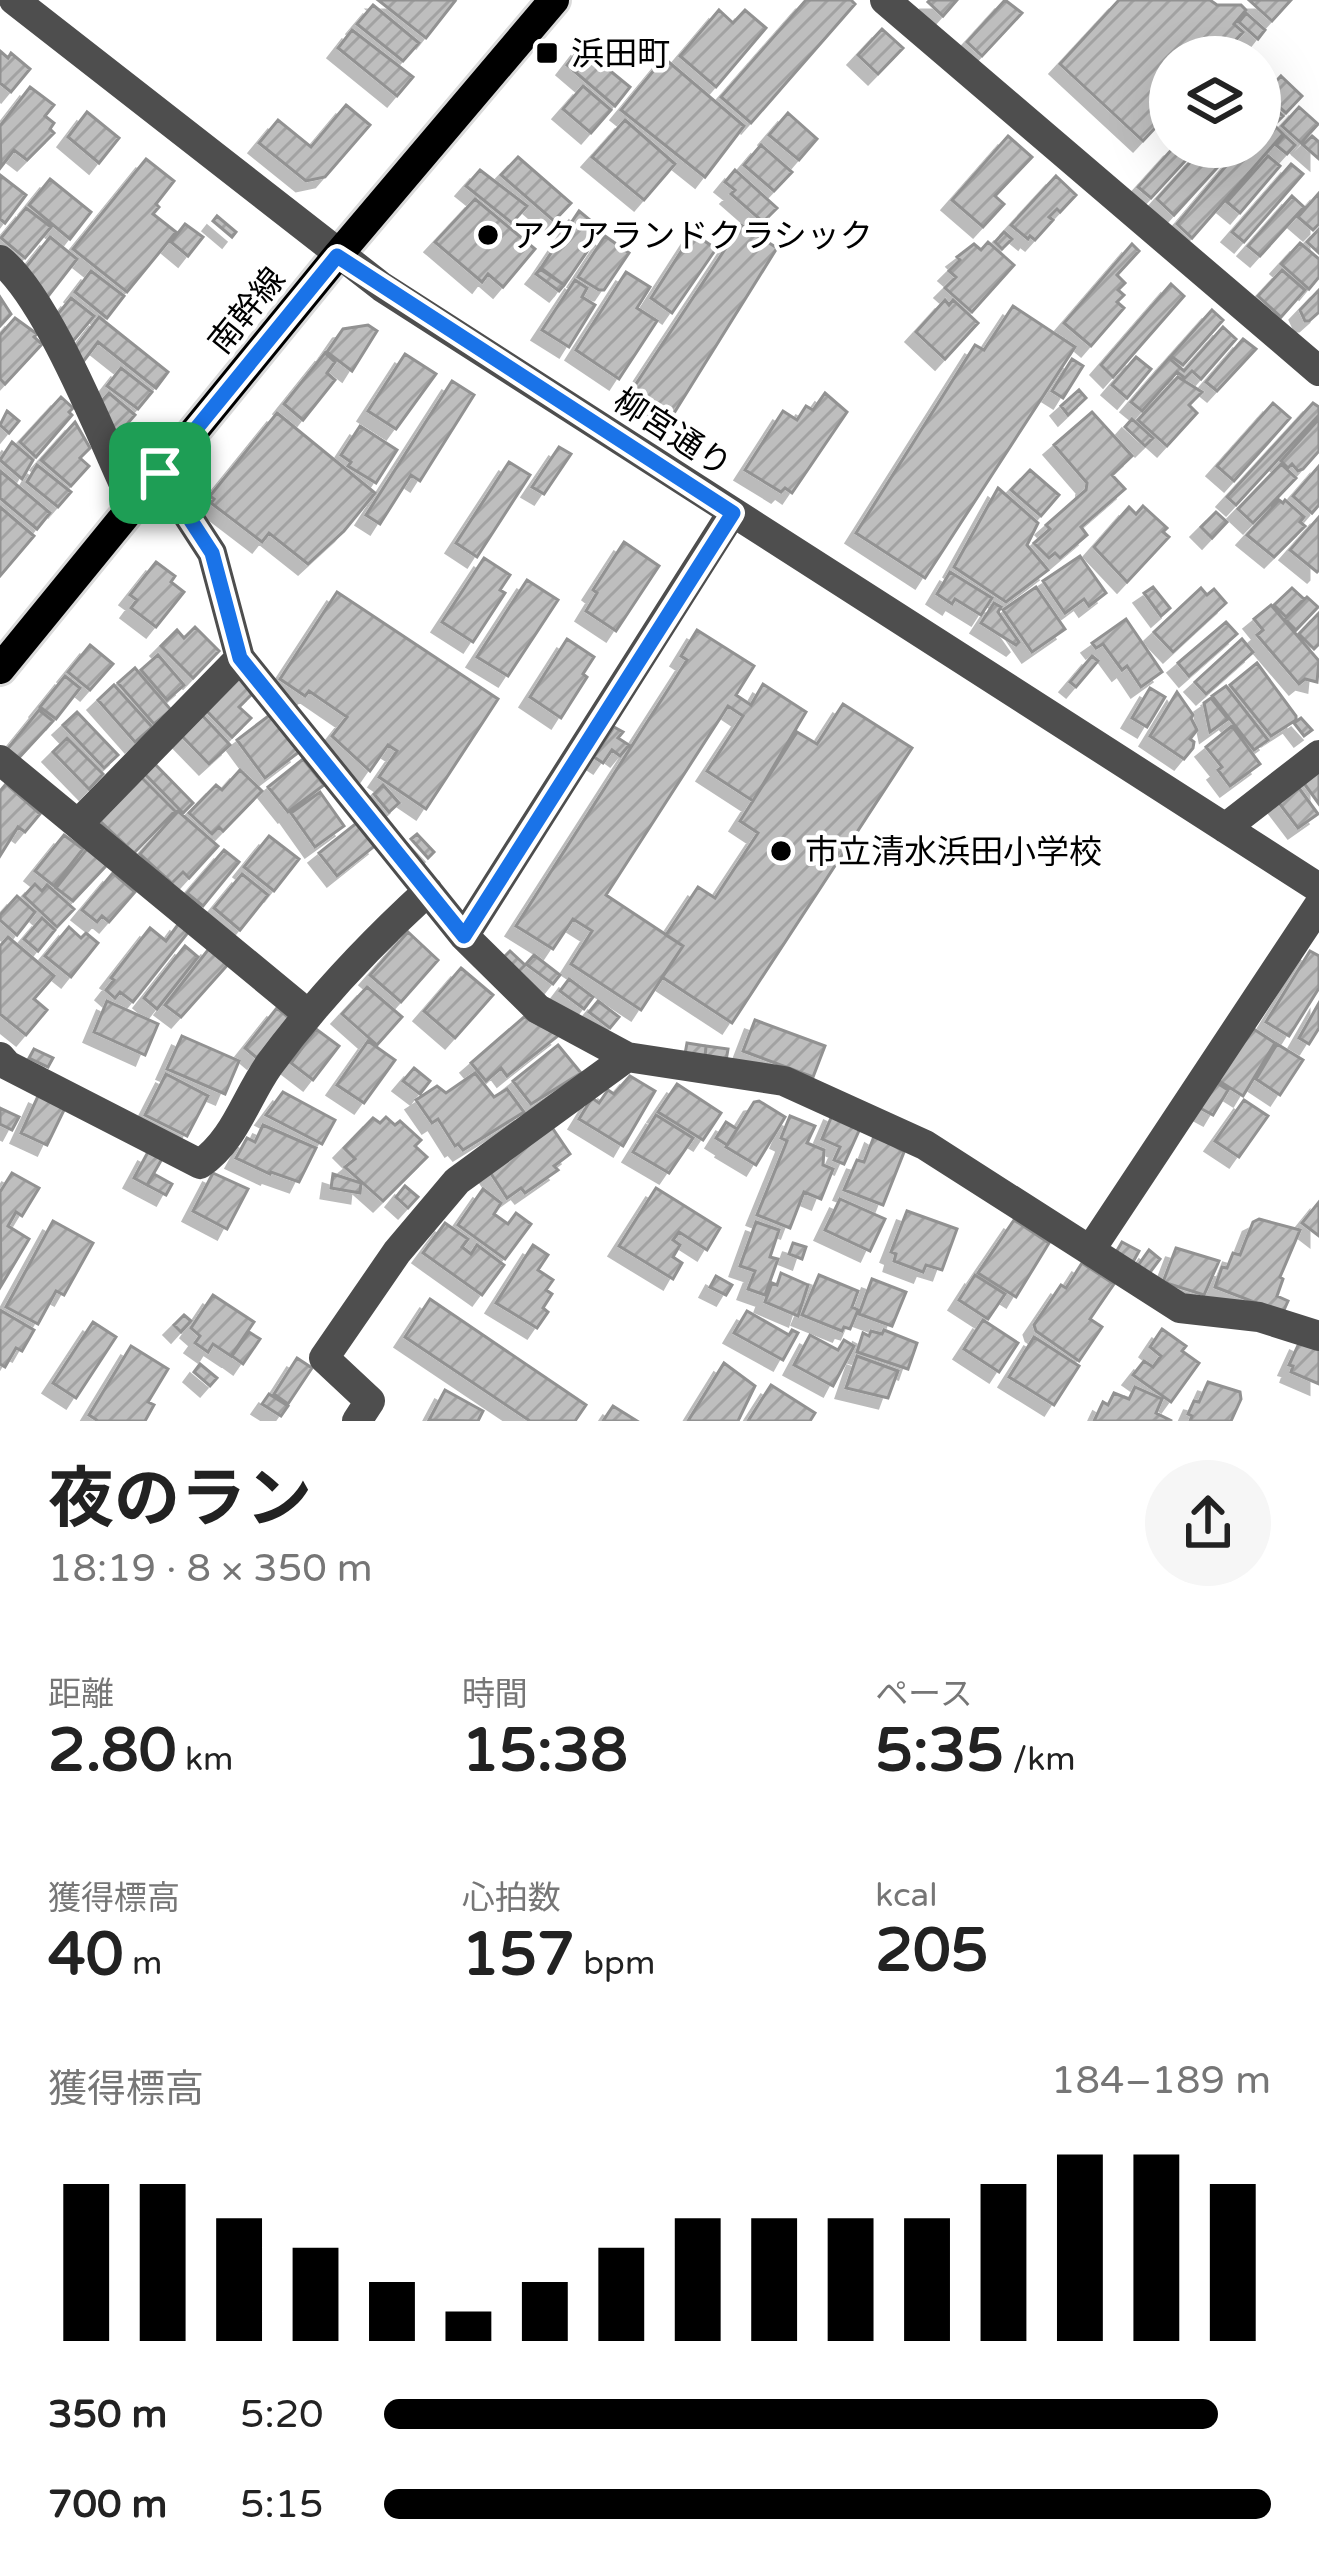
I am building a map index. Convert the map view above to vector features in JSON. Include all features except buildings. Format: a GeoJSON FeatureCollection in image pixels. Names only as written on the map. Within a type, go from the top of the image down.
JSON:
{"type":"FeatureCollection","features":[{"type":"Feature","properties":{"kind":"main road","name":"南幹線"},"geometry":{"type":"LineString","coordinates":[[0,669],[337,256],[554,0]]}},
{"type":"Feature","properties":{"kind":"street","name":"柳宮通り"},"geometry":{"type":"LineString","coordinates":[[14,0],[337,256],[1319,888]]}},
{"type":"Feature","properties":{"kind":"street"},"geometry":{"type":"LineString","coordinates":[[885,0],[1319,371]]}},
{"type":"Feature","properties":{"kind":"street"},"geometry":{"type":"LineString","coordinates":[[0,260],[11,269],[53,335],[134,506]]}},
{"type":"Feature","properties":{"kind":"street"},"geometry":{"type":"LineString","coordinates":[[160,473],[212,553],[240,658],[464,936],[538,1009],[627,1057],[784,1081],[925,1144],[1180,1308],[1259,1317],[1319,1336]]}},
{"type":"Feature","properties":{"kind":"street"},"geometry":{"type":"LineString","coordinates":[[464,936],[733,513]]}},
{"type":"Feature","properties":{"kind":"street"},"geometry":{"type":"LineString","coordinates":[[78,824],[240,658]]}},
{"type":"Feature","properties":{"kind":"street"},"geometry":{"type":"LineString","coordinates":[[1225,828],[1319,754]]}},
{"type":"Feature","properties":{"kind":"street"},"geometry":{"type":"LineString","coordinates":[[0,760],[308,1014]]}},
{"type":"Feature","properties":{"kind":"street"},"geometry":{"type":"LineString","coordinates":[[0,1057],[7,1065],[200,1164],[221,1150],[265,1071],[308,1014],[365,948],[428,891]]}},
{"type":"Feature","properties":{"kind":"street"},"geometry":{"type":"LineString","coordinates":[[1091,1249],[1319,905]]}},
{"type":"Feature","properties":{"kind":"street"},"geometry":{"type":"LineString","coordinates":[[357,1421],[370,1401],[324,1358],[397,1252],[457,1180],[627,1057]]}},
{"type":"Feature","properties":{"kind":"place","name":"浜田町"},"geometry":{"type":"Point","coordinates":[547,53]}},
{"type":"Feature","properties":{"kind":"place","name":"アクアランドクラシック"},"geometry":{"type":"Point","coordinates":[488,235]}},
{"type":"Feature","properties":{"kind":"place","name":"市立清水浜田小学校"},"geometry":{"type":"Point","coordinates":[781,851]}},
{"type":"Feature","properties":{"kind":"route"},"geometry":{"type":"LineString","coordinates":[[337,256],[733,513],[464,936],[240,658],[212,553],[160,473],[337,256]]}}]}
